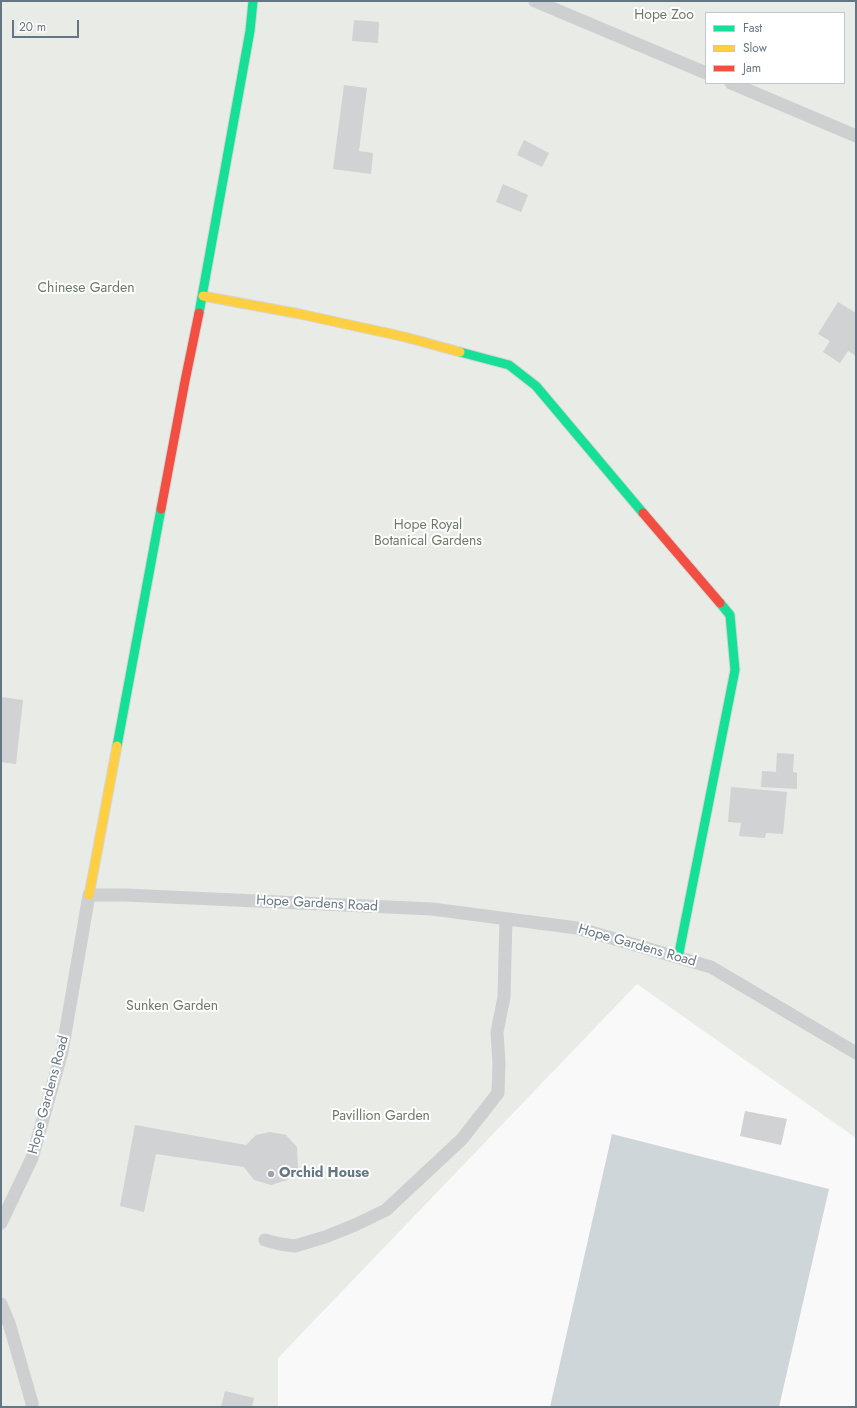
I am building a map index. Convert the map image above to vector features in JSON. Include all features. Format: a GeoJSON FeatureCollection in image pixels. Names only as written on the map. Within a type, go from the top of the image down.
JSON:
{"type":"FeatureCollection","features":[{"type":"Feature","properties":{"kind":"street"},"geometry":{"type":"LineString","coordinates":[[89,895],[184,389],[203,296],[248,39],[253,1]]}},
{"type":"Feature","properties":{"kind":"street"},"geometry":{"type":"LineString","coordinates":[[203,296],[300,314],[405,337],[509,365],[536,386],[730,615],[735,670],[678,958]]}},
{"type":"Feature","properties":{"kind":"lane"},"geometry":{"type":"LineString","coordinates":[[535,1],[705,73]]}},
{"type":"Feature","properties":{"kind":"lane"},"geometry":{"type":"LineString","coordinates":[[733,84],[856,136]]}},
{"type":"Feature","properties":{"kind":"lane","name":"Hope Gardens Road"},"geometry":{"type":"LineString","coordinates":[[1,1223],[32,1158],[62,1052],[89,895],[125,895],[432,909],[577,928],[711,968],[856,1053]]}},
{"type":"Feature","properties":{"kind":"lane"},"geometry":{"type":"LineString","coordinates":[[265,1240],[295,1246],[325,1237],[386,1210],[462,1139],[498,1093],[499,1063],[497,1032],[504,997],[506,919]]}},
{"type":"Feature","properties":{"kind":"lane"},"geometry":{"type":"LineString","coordinates":[[1,1304],[9,1323],[32,1407]]}},
{"type":"Feature","properties":{"kind":"green space","name":"Hope Royal Botanical Gardens"},"geometry":{"type":"Polygon","coordinates":[[[1,1],[856,1],[856,1138],[637,984],[278,1358],[278,1407],[1,1407],[1,1]]]}},
{"type":"Feature","properties":{"kind":"shaded area"},"geometry":{"type":"Polygon","coordinates":[[[612,1134],[829,1189],[779,1407],[550,1407],[612,1134]]]}},
{"type":"Feature","properties":{"kind":"building"},"geometry":{"type":"Polygon","coordinates":[[[354,20],[379,22],[378,43],[352,41],[354,20]]]}},
{"type":"Feature","properties":{"kind":"building"},"geometry":{"type":"Polygon","coordinates":[[[344,85],[367,88],[359,151],[373,153],[371,174],[333,169],[344,85]]]}},
{"type":"Feature","properties":{"kind":"building"},"geometry":{"type":"Polygon","coordinates":[[[524,140],[549,153],[542,167],[517,155],[524,140]]]}},
{"type":"Feature","properties":{"kind":"building"},"geometry":{"type":"Polygon","coordinates":[[[503,184],[528,195],[521,212],[496,202],[503,184]]]}},
{"type":"Feature","properties":{"kind":"building"},"geometry":{"type":"Polygon","coordinates":[[[838,302],[856,313],[856,356],[848,351],[840,363],[823,352],[830,341],[818,334],[838,302]]]}},
{"type":"Feature","properties":{"kind":"building"},"geometry":{"type":"Polygon","coordinates":[[[1,697],[23,700],[16,764],[1,762],[1,697]]]}},
{"type":"Feature","properties":{"kind":"building"},"geometry":{"type":"Polygon","coordinates":[[[777,753],[794,754],[793,772],[797,773],[797,789],[761,787],[762,771],[776,772],[777,753]]]}},
{"type":"Feature","properties":{"kind":"building"},"geometry":{"type":"Polygon","coordinates":[[[731,787],[787,792],[783,834],[766,833],[765,838],[739,836],[741,823],[728,822],[731,787]]]}},
{"type":"Feature","properties":{"kind":"building"},"geometry":{"type":"Polygon","coordinates":[[[745,1111],[787,1119],[781,1145],[740,1136],[745,1111]]]}},
{"type":"Feature","properties":{"kind":"building","name":"Orchid House"},"geometry":{"type":"Polygon","coordinates":[[[135,1125],[246,1145],[256,1135],[270,1132],[286,1135],[297,1147],[298,1168],[287,1180],[271,1185],[254,1180],[244,1167],[156,1154],[144,1212],[120,1206],[135,1125]]]}},
{"type":"Feature","properties":{"kind":"building"},"geometry":{"type":"Polygon","coordinates":[[[225,1391],[254,1398],[252,1407],[221,1407],[225,1391]]]}},
{"type":"Feature","properties":{"kind":"traffic: fast"},"geometry":{"type":"LineString","coordinates":[[199,313],[250,31],[253,1]]}},
{"type":"Feature","properties":{"kind":"traffic: fast"},"geometry":{"type":"LineString","coordinates":[[460,352],[509,365],[536,386],[643,513]]}},
{"type":"Feature","properties":{"kind":"traffic: fast"},"geometry":{"type":"LineString","coordinates":[[117,746],[161,509]]}},
{"type":"Feature","properties":{"kind":"traffic: fast"},"geometry":{"type":"LineString","coordinates":[[678,958],[735,670],[730,615],[720,603]]}},
{"type":"Feature","properties":{"kind":"traffic: slow"},"geometry":{"type":"LineString","coordinates":[[203,296],[300,314],[405,337],[460,352]]}},
{"type":"Feature","properties":{"kind":"traffic: slow"},"geometry":{"type":"LineString","coordinates":[[89,895],[117,746]]}},
{"type":"Feature","properties":{"kind":"traffic: jam"},"geometry":{"type":"LineString","coordinates":[[161,509],[199,313]]}},
{"type":"Feature","properties":{"kind":"traffic: jam"},"geometry":{"type":"LineString","coordinates":[[643,513],[720,603]]}},
{"type":"Feature","properties":{"kind":"place","name":"Orchid House"},"geometry":{"type":"Point","coordinates":[271,1174]}},
{"type":"Feature","properties":{"kind":"park label","name":"Hope Zoo"},"geometry":{"type":"Point","coordinates":[664,16]}},
{"type":"Feature","properties":{"kind":"park label","name":"Chinese Garden"},"geometry":{"type":"Point","coordinates":[86,289]}},
{"type":"Feature","properties":{"kind":"park label","name":"Sunken Garden"},"geometry":{"type":"Point","coordinates":[172,1007]}},
{"type":"Feature","properties":{"kind":"park label","name":"Pavillion Garden"},"geometry":{"type":"Point","coordinates":[381,1117]}}]}
